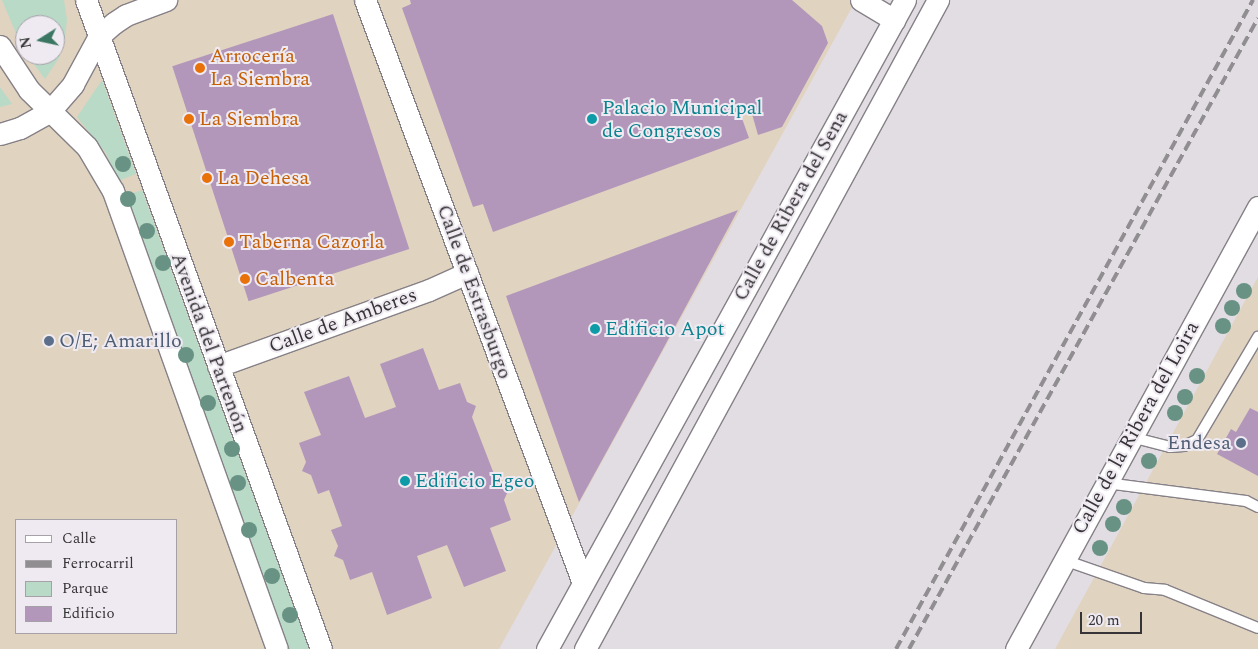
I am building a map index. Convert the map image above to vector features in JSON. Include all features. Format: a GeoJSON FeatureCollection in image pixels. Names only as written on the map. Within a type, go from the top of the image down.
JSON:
{"type":"FeatureCollection","features":[{"type":"Feature","properties":{"kind":"street","name":"Avenida del Partenón"},"geometry":{"type":"LineString","coordinates":[[86,0],[321,649]]}},
{"type":"Feature","properties":{"kind":"street"},"geometry":{"type":"LineString","coordinates":[[0,134],[20,128],[49,112],[73,84],[99,36],[126,15],[166,0]]}},
{"type":"Feature","properties":{"kind":"street","name":"Calle de Estrasburgo"},"geometry":{"type":"LineString","coordinates":[[365,0],[583,583]]}},
{"type":"Feature","properties":{"kind":"street"},"geometry":{"type":"LineString","coordinates":[[861,0],[894,20]]}},
{"type":"Feature","properties":{"kind":"street","name":"Calle de Ribera del Sena"},"geometry":{"type":"LineString","coordinates":[[548,649],[905,0]]}},
{"type":"Feature","properties":{"kind":"street","name":"Calle de Ribera del Sena"},"geometry":{"type":"LineString","coordinates":[[585,649],[938,0]]}},
{"type":"Feature","properties":{"kind":"street","name":"Avenida del Partenón"},"geometry":{"type":"LineString","coordinates":[[0,46],[17,74],[49,112],[87,147],[113,191],[277,649]]}},
{"type":"Feature","properties":{"kind":"street","name":"Calle de la Ribera del Loira"},"geometry":{"type":"LineString","coordinates":[[1016,649],[1258,207]]}},
{"type":"Feature","properties":{"kind":"street","name":"Calle de Amberes"},"geometry":{"type":"LineString","coordinates":[[218,366],[429,290],[467,273]]}},
{"type":"Feature","properties":{"kind":"lane"},"geometry":{"type":"LineString","coordinates":[[1131,437],[1170,447],[1184,446],[1197,440],[1258,337]]}},
{"type":"Feature","properties":{"kind":"lane"},"geometry":{"type":"LineString","coordinates":[[1106,483],[1246,501],[1258,507]]}},
{"type":"Feature","properties":{"kind":"lane"},"geometry":{"type":"LineString","coordinates":[[1064,560],[1144,588],[1165,590],[1258,628]]}},
{"type":"Feature","properties":{"kind":"shaded area"},"geometry":{"type":"Polygon","coordinates":[[[0,0],[856,0],[499,649],[0,649],[0,0]]]}},
{"type":"Feature","properties":{"kind":"shaded area"},"geometry":{"type":"Polygon","coordinates":[[[1258,277],[1258,649],[1055,649],[1107,554],[1258,277]]]}},
{"type":"Feature","properties":{"kind":"green space"},"geometry":{"type":"Polygon","coordinates":[[[2,0],[64,0],[67,20],[65,37],[65,15],[15,15],[15,31],[2,0]]]}},
{"type":"Feature","properties":{"kind":"green space"},"geometry":{"type":"Polygon","coordinates":[[[34,65],[54,65],[45,79],[34,65]]]}},
{"type":"Feature","properties":{"kind":"green space"},"geometry":{"type":"Polygon","coordinates":[[[102,80],[136,174],[118,181],[106,153],[77,117],[102,80]]]}},
{"type":"Feature","properties":{"kind":"green space"},"geometry":{"type":"Polygon","coordinates":[[[0,87],[12,104],[0,107],[0,87]]]}},
{"type":"Feature","properties":{"kind":"green space"},"geometry":{"type":"Polygon","coordinates":[[[142,190],[309,649],[289,649],[124,196],[142,190]]]}},
{"type":"Feature","properties":{"kind":"building","name":"Palacio Municipal de Congresos"},"geometry":{"type":"Polygon","coordinates":[[[410,0],[792,0],[822,26],[828,43],[782,127],[758,135],[750,107],[739,110],[749,138],[493,232],[483,204],[473,207],[402,8],[411,4],[410,0]]]}},
{"type":"Feature","properties":{"kind":"building"},"geometry":{"type":"Polygon","coordinates":[[[333,14],[409,249],[249,301],[172,66],[333,14]]]}},
{"type":"Feature","properties":{"kind":"building","name":"Edificio Apot"},"geometry":{"type":"Polygon","coordinates":[[[738,210],[656,362],[579,502],[506,296],[738,210]]]}},
{"type":"Feature","properties":{"kind":"building","name":"Edificio Egeo"},"geometry":{"type":"Polygon","coordinates":[[[423,348],[439,390],[460,383],[467,402],[476,406],[472,417],[499,487],[508,491],[504,500],[511,520],[490,528],[506,571],[464,587],[447,545],[417,556],[432,598],[387,615],[372,572],[350,580],[343,560],[334,556],[338,546],[331,530],[342,526],[329,490],[318,494],[311,475],[302,471],[306,462],[299,443],[321,435],[304,392],[349,376],[365,418],[396,407],[380,364],[423,348]]]}},
{"type":"Feature","properties":{"kind":"building","name":"Endesa"},"geometry":{"type":"Polygon","coordinates":[[[1250,408],[1258,412],[1258,476],[1217,454],[1231,429],[1236,432],[1250,408]]]}},
{"type":"Feature","properties":{"kind":"railway"},"geometry":{"type":"LineString","coordinates":[[896,649],[1253,0]]}},
{"type":"Feature","properties":{"kind":"railway"},"geometry":{"type":"LineString","coordinates":[[909,649],[1258,18]]}},
{"type":"Feature","properties":{"kind":"place","name":"Arrocería La Siembra"},"geometry":{"type":"Point","coordinates":[200,68]}},
{"type":"Feature","properties":{"kind":"place","name":"La Siembra"},"geometry":{"type":"Point","coordinates":[189,119]}},
{"type":"Feature","properties":{"kind":"place","name":"Palacio Municipal de Congresos"},"geometry":{"type":"Point","coordinates":[592,119]}},
{"type":"Feature","properties":{"kind":"place","name":"La Dehesa"},"geometry":{"type":"Point","coordinates":[207,178]}},
{"type":"Feature","properties":{"kind":"place","name":"Taberna Cazorla"},"geometry":{"type":"Point","coordinates":[229,242]}},
{"type":"Feature","properties":{"kind":"place","name":"Calbenta"},"geometry":{"type":"Point","coordinates":[245,279]}},
{"type":"Feature","properties":{"kind":"place","name":"Edificio Apot"},"geometry":{"type":"Point","coordinates":[595,329]}},
{"type":"Feature","properties":{"kind":"place","name":"O/E; Amarillo"},"geometry":{"type":"Point","coordinates":[49,341]}},
{"type":"Feature","properties":{"kind":"place","name":"Endesa"},"geometry":{"type":"Point","coordinates":[1241,443]}},
{"type":"Feature","properties":{"kind":"place","name":"Edificio Egeo"},"geometry":{"type":"Point","coordinates":[405,481]}}]}
